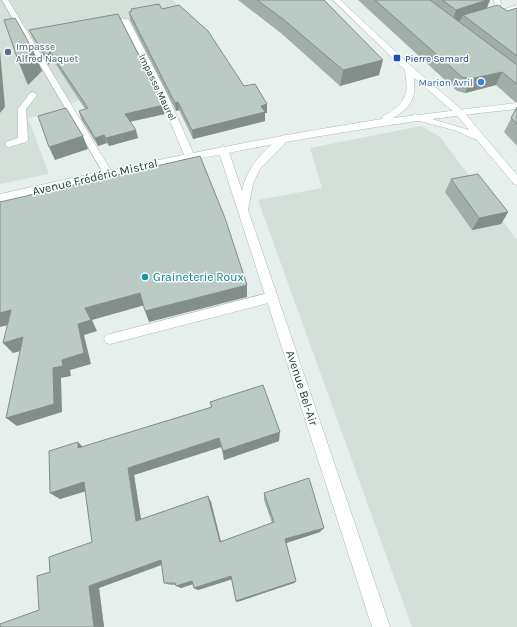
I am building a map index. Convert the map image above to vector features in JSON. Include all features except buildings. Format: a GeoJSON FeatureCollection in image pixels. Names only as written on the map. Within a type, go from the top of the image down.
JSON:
{"type":"FeatureCollection","features":[{"type":"Feature","properties":{"kind":"street"},"geometry":{"type":"LineString","coordinates":[[5,0],[108,174]]}},
{"type":"Feature","properties":{"kind":"street"},"geometry":{"type":"LineString","coordinates":[[336,0],[408,68],[459,112],[517,182]]}},
{"type":"Feature","properties":{"kind":"street"},"geometry":{"type":"LineString","coordinates":[[497,0],[498,3],[490,16],[517,7]]}},
{"type":"Feature","properties":{"kind":"street","name":"Impasse Maurel"},"geometry":{"type":"LineString","coordinates":[[124,20],[163,94],[189,155]]}},
{"type":"Feature","properties":{"kind":"street"},"geometry":{"type":"LineString","coordinates":[[379,121],[406,106],[410,98],[412,83],[408,68]]}},
{"type":"Feature","properties":{"kind":"street"},"geometry":{"type":"LineString","coordinates":[[9,144],[23,140],[22,109],[33,95]]}},
{"type":"Feature","properties":{"kind":"street"},"geometry":{"type":"LineString","coordinates":[[223,149],[379,121],[517,106]]}},
{"type":"Feature","properties":{"kind":"street"},"geometry":{"type":"LineString","coordinates":[[415,117],[457,128],[479,137]]}},
{"type":"Feature","properties":{"kind":"street"},"geometry":{"type":"LineString","coordinates":[[244,213],[247,185],[254,168],[285,138]]}},
{"type":"Feature","properties":{"kind":"street","name":"Avenue Frédéric Mistral"},"geometry":{"type":"LineString","coordinates":[[0,198],[189,155],[223,149]]}},
{"type":"Feature","properties":{"kind":"street","name":"Avenue Bel-Air"},"geometry":{"type":"LineString","coordinates":[[223,149],[381,627]]}},
{"type":"Feature","properties":{"kind":"street"},"geometry":{"type":"LineString","coordinates":[[110,339],[272,297]]}},
{"type":"Feature","properties":{"kind":"shaded area"},"geometry":{"type":"Polygon","coordinates":[[[0,0],[173,0],[180,8],[119,20],[79,100],[57,112],[28,118],[49,174],[0,184],[0,0]]]}},
{"type":"Feature","properties":{"kind":"shaded area"},"geometry":{"type":"Polygon","coordinates":[[[421,126],[440,137],[517,240],[517,627],[412,627],[258,200],[322,188],[310,148],[421,126]]]}},
{"type":"Feature","properties":{"kind":"place","name":"Impasse Alfred Naquet"},"geometry":{"type":"Point","coordinates":[8,52]}},
{"type":"Feature","properties":{"kind":"place","name":"Pierre Semard"},"geometry":{"type":"Point","coordinates":[397,58]}},
{"type":"Feature","properties":{"kind":"place","name":"Marion Avril"},"geometry":{"type":"Point","coordinates":[481,82]}},
{"type":"Feature","properties":{"kind":"place","name":"Graineterie Roux"},"geometry":{"type":"Point","coordinates":[145,277]}}]}
